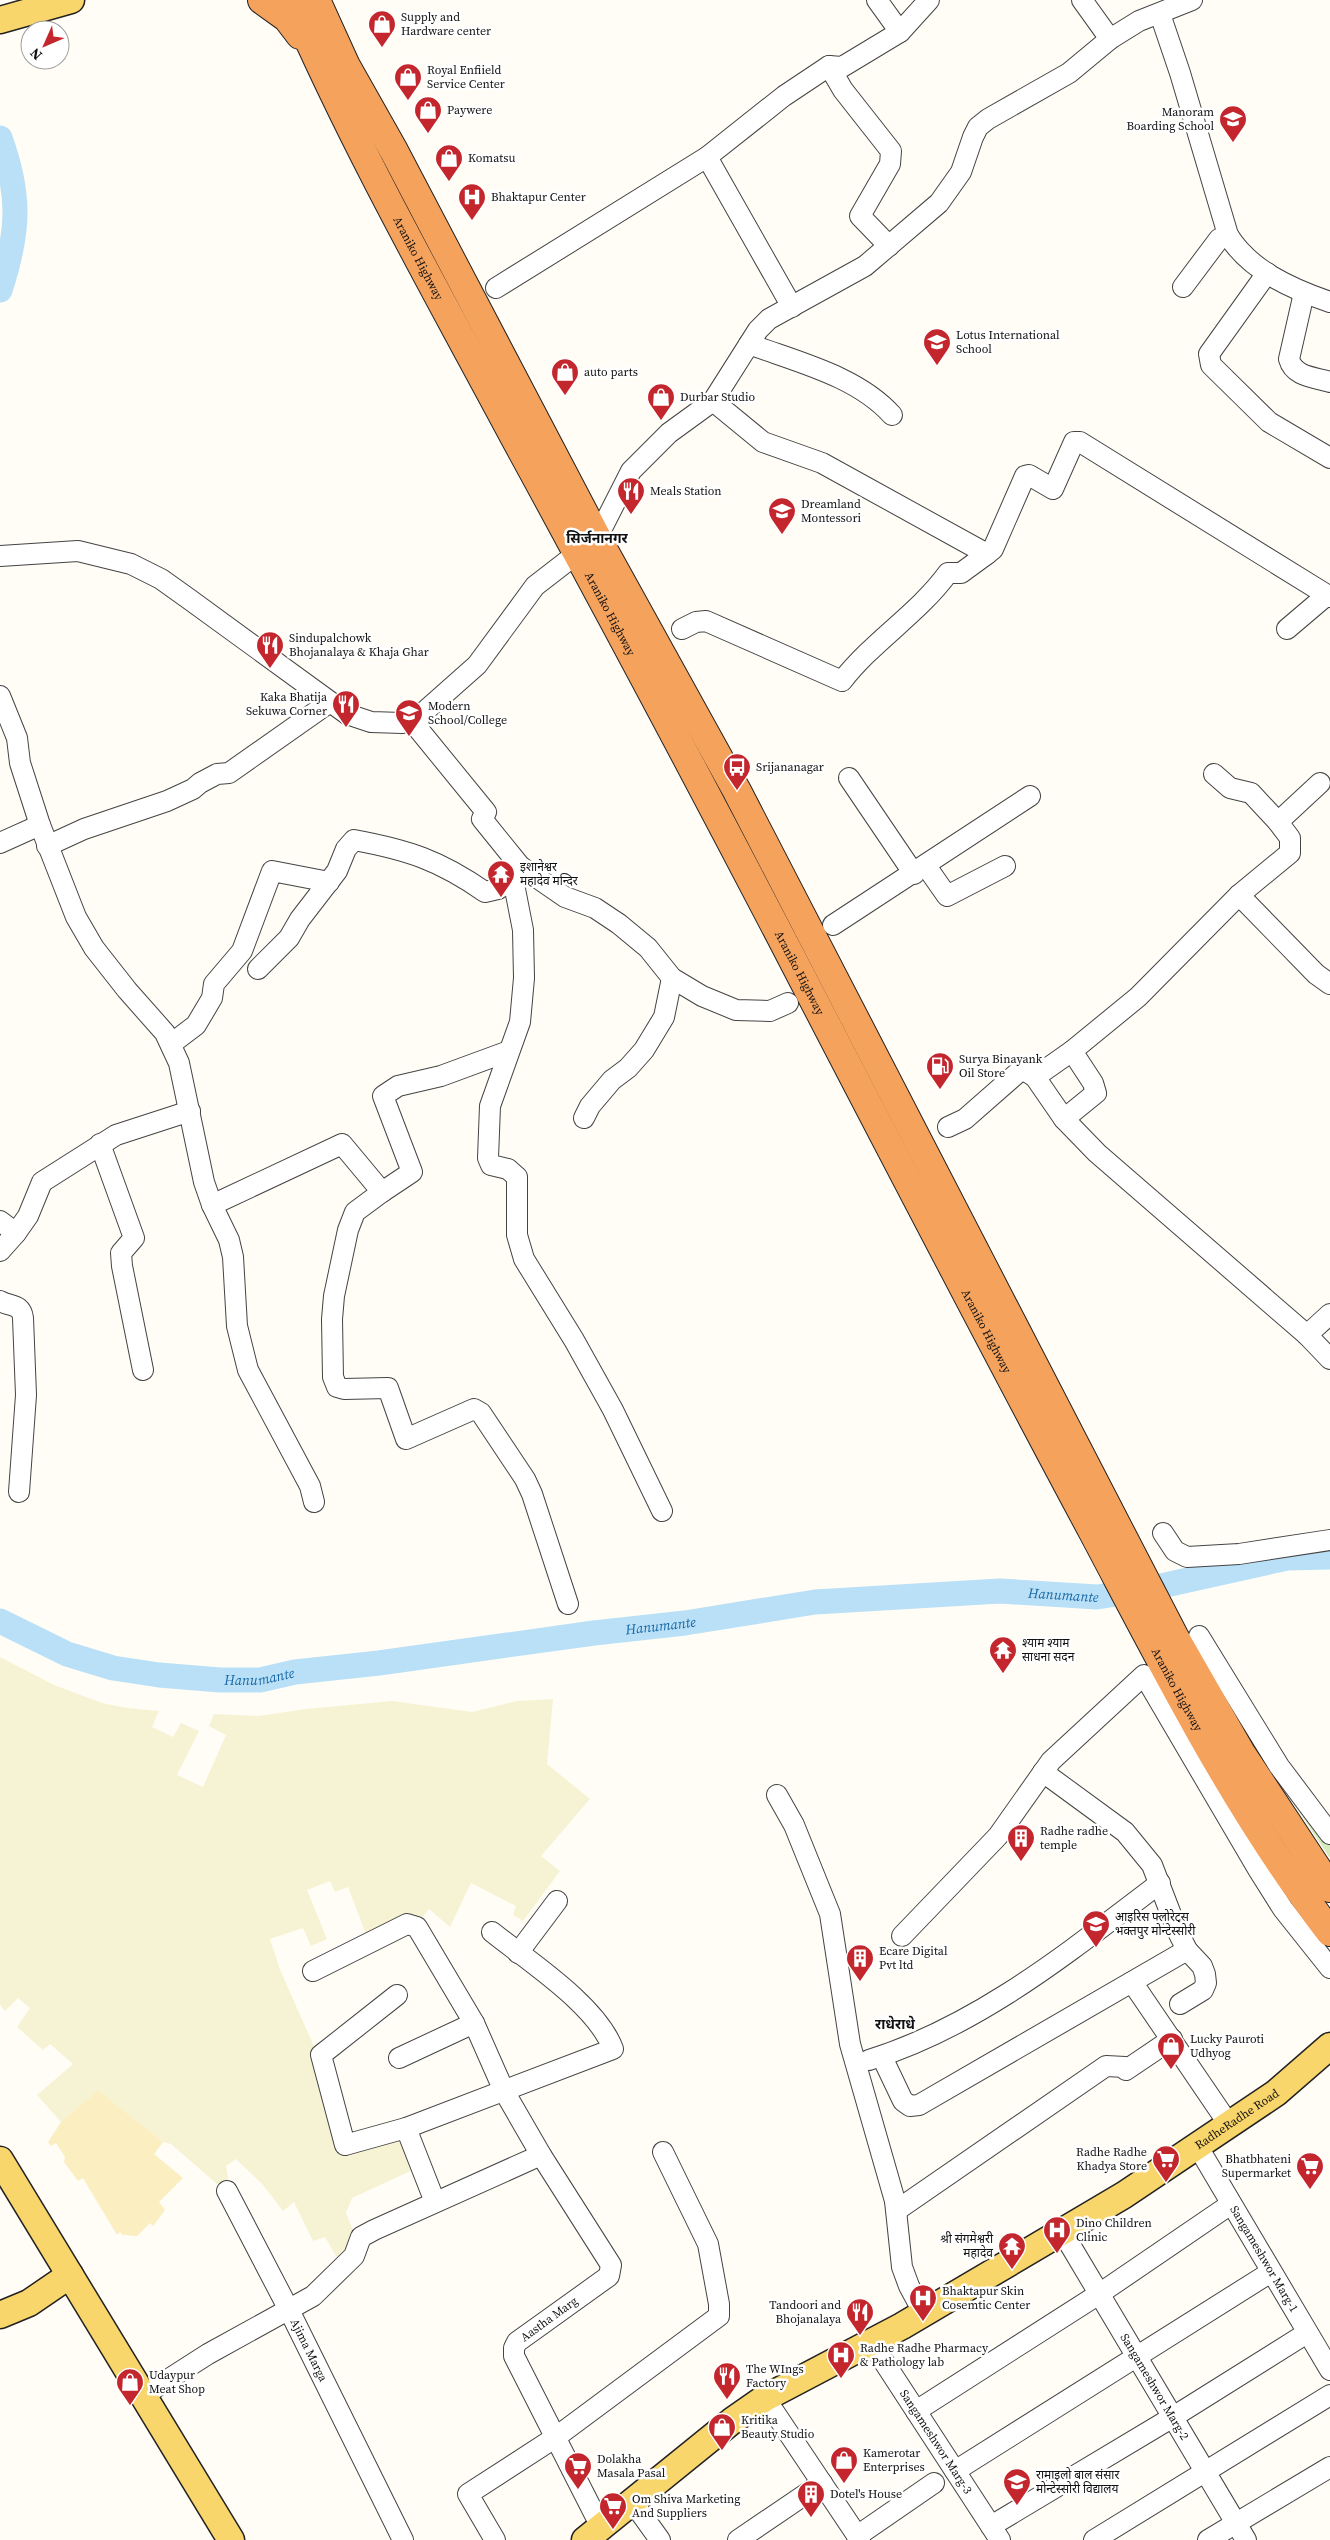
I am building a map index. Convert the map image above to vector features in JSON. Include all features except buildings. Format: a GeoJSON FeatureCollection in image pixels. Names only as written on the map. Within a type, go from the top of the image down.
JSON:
{"type":"FeatureCollection","features":[{"type":"Feature","properties":{"kind":"highway"},"geometry":{"type":"LineString","coordinates":[[262,0],[288,18],[321,68]]}},
{"type":"Feature","properties":{"kind":"highway","name":"Araniko Highway"},"geometry":{"type":"LineString","coordinates":[[291,0],[321,68],[418,260],[587,546],[737,791],[1110,1540],[1176,1640],[1241,1753],[1330,1888]]}},
{"type":"Feature","properties":{"kind":"highway","name":"Araniko Highway"},"geometry":{"type":"LineString","coordinates":[[316,0],[346,66],[394,151],[587,546]]}},
{"type":"Feature","properties":{"kind":"highway","name":"Araniko Highway"},"geometry":{"type":"LineString","coordinates":[[1176,1640],[1241,1802],[1305,1900],[1330,1932]]}},
{"type":"Feature","properties":{"kind":"main road"},"geometry":{"type":"LineString","coordinates":[[0,20],[71,0]]}},
{"type":"Feature","properties":{"kind":"main road","name":"RadheRadhe Road"},"geometry":{"type":"LineString","coordinates":[[593,2533],[732,2420],[765,2398],[871,2342],[1063,2233],[1166,2169],[1276,2093],[1330,2046]]}},
{"type":"Feature","properties":{"kind":"main road"},"geometry":{"type":"LineString","coordinates":[[0,2160],[231,2540]]}},
{"type":"Feature","properties":{"kind":"main road"},"geometry":{"type":"LineString","coordinates":[[0,2315],[29,2303],[70,2275]]}},
{"type":"Feature","properties":{"kind":"street"},"geometry":{"type":"LineString","coordinates":[[877,0],[900,32]]}},
{"type":"Feature","properties":{"kind":"street"},"geometry":{"type":"LineString","coordinates":[[496,288],[707,157],[784,96],[829,66],[842,67],[900,32],[929,0]]}},
{"type":"Feature","properties":{"kind":"street"},"geometry":{"type":"LineString","coordinates":[[1082,0],[1110,38]]}},
{"type":"Feature","properties":{"kind":"street"},"geometry":{"type":"LineString","coordinates":[[0,556],[78,551],[131,564],[161,579],[347,714],[361,720],[402,724],[411,720],[424,712],[477,664],[516,616],[535,586],[587,546],[631,471],[669,433],[713,401],[758,330],[769,320],[865,266],[939,204],[961,172],[978,127],[1069,74],[1110,38],[1139,21],[1192,0]]}},
{"type":"Feature","properties":{"kind":"street"},"geometry":{"type":"LineString","coordinates":[[1160,14],[1180,73],[1228,235],[1236,248],[1266,273],[1304,293],[1330,302]]}},
{"type":"Feature","properties":{"kind":"street"},"geometry":{"type":"LineString","coordinates":[[829,66],[843,90],[891,151],[890,164],[860,216],[889,246]]}},
{"type":"Feature","properties":{"kind":"street"},"geometry":{"type":"LineString","coordinates":[[707,157],[792,307]]}},
{"type":"Feature","properties":{"kind":"street"},"geometry":{"type":"LineString","coordinates":[[1182,287],[1219,239],[1228,235]]}},
{"type":"Feature","properties":{"kind":"street"},"geometry":{"type":"LineString","coordinates":[[1266,273],[1209,354],[1211,365],[1269,422],[1330,458]]}},
{"type":"Feature","properties":{"kind":"street"},"geometry":{"type":"LineString","coordinates":[[1304,293],[1289,358],[1291,365],[1295,371],[1330,382]]}},
{"type":"Feature","properties":{"kind":"street"},"geometry":{"type":"LineString","coordinates":[[749,344],[844,381],[881,402],[892,414]]}},
{"type":"Feature","properties":{"kind":"street"},"geometry":{"type":"LineString","coordinates":[[713,401],[764,442],[822,463],[987,554]]}},
{"type":"Feature","properties":{"kind":"street"},"geometry":{"type":"LineString","coordinates":[[682,629],[696,622],[706,621],[842,681],[856,665],[933,593],[948,572],[961,572],[993,549],[1025,476],[1028,475],[1053,488],[1074,442],[1080,442],[1328,596],[1287,630]]}},
{"type":"Feature","properties":{"kind":"street"},"geometry":{"type":"LineString","coordinates":[[0,696],[17,738],[20,762],[47,846],[76,917],[94,948],[127,990],[165,1033],[179,1063],[204,1182],[212,1205],[229,1240],[233,1257],[238,1334],[248,1370],[310,1486],[314,1502]]}},
{"type":"Feature","properties":{"kind":"street"},"geometry":{"type":"LineString","coordinates":[[47,846],[84,830],[168,801],[193,789],[217,774],[229,773],[330,702]]}},
{"type":"Feature","properties":{"kind":"street"},"geometry":{"type":"LineString","coordinates":[[411,720],[486,812],[482,819],[516,872],[522,930],[524,978],[520,1022],[490,1106],[488,1158],[491,1165],[508,1169],[517,1177],[517,1235],[524,1259],[574,1340],[613,1410],[662,1511]]}},
{"type":"Feature","properties":{"kind":"street"},"geometry":{"type":"LineString","coordinates":[[1036,1077],[1072,1051],[1138,997],[1192,940],[1239,895],[1290,854],[1290,838],[1251,793],[1230,788],[1214,774]]}},
{"type":"Feature","properties":{"kind":"street"},"geometry":{"type":"LineString","coordinates":[[849,778],[920,870],[947,896],[1005,866]]}},
{"type":"Feature","properties":{"kind":"street"},"geometry":{"type":"LineString","coordinates":[[1278,822],[1320,783]]}},
{"type":"Feature","properties":{"kind":"street"},"geometry":{"type":"LineString","coordinates":[[833,925],[920,870],[1030,796]]}},
{"type":"Feature","properties":{"kind":"street"},"geometry":{"type":"LineString","coordinates":[[0,843],[40,825]]}},
{"type":"Feature","properties":{"kind":"street"},"geometry":{"type":"LineString","coordinates":[[258,969],[289,938],[338,871],[346,849],[354,840],[386,846],[444,866],[485,892],[498,889],[516,872]]}},
{"type":"Feature","properties":{"kind":"street"},"geometry":{"type":"LineString","coordinates":[[171,1044],[196,1025],[212,998],[214,984],[242,951],[272,871],[329,882]]}},
{"type":"Feature","properties":{"kind":"street"},"geometry":{"type":"LineString","coordinates":[[516,872],[565,897],[595,908],[619,924],[648,948],[672,978],[702,996],[736,1010],[770,1011],[788,1003]]}},
{"type":"Feature","properties":{"kind":"street"},"geometry":{"type":"LineString","coordinates":[[1239,895],[1316,974],[1330,984]]}},
{"type":"Feature","properties":{"kind":"street"},"geometry":{"type":"LineString","coordinates":[[584,1118],[590,1106],[612,1080],[628,1068],[644,1050],[664,1017],[672,978]]}},
{"type":"Feature","properties":{"kind":"street"},"geometry":{"type":"LineString","coordinates":[[509,1051],[441,1076],[398,1086],[383,1096],[412,1172],[355,1212],[348,1230],[333,1311],[333,1377],[337,1386],[344,1389],[388,1388],[406,1439],[474,1409],[481,1413],[525,1479],[532,1494],[568,1604]]}},
{"type":"Feature","properties":{"kind":"street"},"geometry":{"type":"LineString","coordinates":[[1064,1119],[1096,1093],[1093,1083],[1072,1051]]}},
{"type":"Feature","properties":{"kind":"street"},"geometry":{"type":"LineString","coordinates":[[948,1127],[965,1119],[1022,1069],[1036,1077],[1064,1119],[1097,1153],[1148,1200],[1307,1335],[1330,1359]]}},
{"type":"Feature","properties":{"kind":"street"},"geometry":{"type":"LineString","coordinates":[[0,1251],[28,1216],[42,1182],[116,1135],[190,1110]]}},
{"type":"Feature","properties":{"kind":"street"},"geometry":{"type":"LineString","coordinates":[[100,1144],[134,1238],[121,1253],[143,1370]]}},
{"type":"Feature","properties":{"kind":"street"},"geometry":{"type":"LineString","coordinates":[[212,1205],[342,1144],[382,1192]]}},
{"type":"Feature","properties":{"kind":"street"},"geometry":{"type":"LineString","coordinates":[[0,1221],[16,1233]]}},
{"type":"Feature","properties":{"kind":"street"},"geometry":{"type":"LineString","coordinates":[[0,1301],[18,1306],[23,1318],[26,1395],[19,1492]]}},
{"type":"Feature","properties":{"kind":"street"},"geometry":{"type":"LineString","coordinates":[[1307,1335],[1330,1314]]}},
{"type":"Feature","properties":{"kind":"street"},"geometry":{"type":"LineString","coordinates":[[1163,1533],[1175,1551],[1187,1557],[1239,1554],[1330,1540]]}},
{"type":"Feature","properties":{"kind":"street"},"geometry":{"type":"LineString","coordinates":[[1176,1640],[1280,1766],[1330,1834]]}},
{"type":"Feature","properties":{"kind":"street"},"geometry":{"type":"LineString","coordinates":[[902,1936],[998,1836],[1051,1762],[1144,1675],[1258,1871],[1284,1909],[1330,1968]]}},
{"type":"Feature","properties":{"kind":"street"},"geometry":{"type":"LineString","coordinates":[[1043,1772],[1125,1832],[1152,1865],[1187,1950],[1202,1966],[1206,1983],[1203,1990],[1180,2004]]}},
{"type":"Feature","properties":{"kind":"street"},"geometry":{"type":"LineString","coordinates":[[777,1795],[798,1834],[830,1914],[856,2065],[895,2201],[902,2267],[909,2286],[924,2312]]}},
{"type":"Feature","properties":{"kind":"street"},"geometry":{"type":"LineString","coordinates":[[856,2065],[882,2057],[944,2032],[971,2018],[1090,1936],[1160,1883]]}},
{"type":"Feature","properties":{"kind":"street"},"geometry":{"type":"LineString","coordinates":[[518,1953],[557,1901]]}},
{"type":"Feature","properties":{"kind":"street"},"geometry":{"type":"LineString","coordinates":[[227,2191],[289,2310],[313,2296],[354,2256],[361,2237],[541,2154],[504,2090],[474,2023],[417,1927],[407,1924],[313,1971]]}},
{"type":"Feature","properties":{"kind":"street"},"geometry":{"type":"LineString","coordinates":[[397,1995],[320,2055],[345,2145],[406,2128],[613,2049],[610,2041],[586,2010],[492,1932]]}},
{"type":"Feature","properties":{"kind":"street"},"geometry":{"type":"LineString","coordinates":[[882,2057],[903,2101],[910,2106],[919,2105],[1187,1950]]}},
{"type":"Feature","properties":{"kind":"street"},"geometry":{"type":"LineString","coordinates":[[1132,1982],[1230,2126]]}},
{"type":"Feature","properties":{"kind":"street"},"geometry":{"type":"LineString","coordinates":[[399,2058],[474,2023]]}},
{"type":"Feature","properties":{"kind":"street"},"geometry":{"type":"LineString","coordinates":[[895,2201],[900,2208],[1106,2066],[1125,2067],[1126,2070],[1172,2040]]}},
{"type":"Feature","properties":{"kind":"street"},"geometry":{"type":"LineString","coordinates":[[406,2128],[435,2202]]}},
{"type":"Feature","properties":{"kind":"street","name":"Sangameshwor Marg-1"},"geometry":{"type":"LineString","coordinates":[[1198,2147],[1330,2370]]}},
{"type":"Feature","properties":{"kind":"street"},"geometry":{"type":"LineString","coordinates":[[495,2540],[468,2494],[556,2437],[719,2316],[719,2304],[708,2244],[663,2152]]}},
{"type":"Feature","properties":{"kind":"street","name":"Aastha Marg"},"geometry":{"type":"LineString","coordinates":[[541,2154],[611,2265],[610,2276],[517,2342],[514,2348],[514,2356],[556,2437],[593,2533]]}},
{"type":"Feature","properties":{"kind":"street"},"geometry":{"type":"LineString","coordinates":[[916,2411],[1099,2294],[1232,2204]]}},
{"type":"Feature","properties":{"kind":"street","name":"Sangameshwor Marg-2"},"geometry":{"type":"LineString","coordinates":[[1063,2233],[1246,2540]]}},
{"type":"Feature","properties":{"kind":"street"},"geometry":{"type":"LineString","coordinates":[[955,2471],[1271,2272]]}},
{"type":"Feature","properties":{"kind":"street","name":"Ajima Marga"},"geometry":{"type":"LineString","coordinates":[[144,2395],[208,2354],[289,2310],[403,2540]]}},
{"type":"Feature","properties":{"kind":"street"},"geometry":{"type":"LineString","coordinates":[[995,2533],[1307,2332]]}},
{"type":"Feature","properties":{"kind":"street","name":"Sangameshwor Marg-3"},"geometry":{"type":"LineString","coordinates":[[871,2342],[995,2533]]}},
{"type":"Feature","properties":{"kind":"street"},"geometry":{"type":"LineString","coordinates":[[1094,2540],[1330,2395]]}},
{"type":"Feature","properties":{"kind":"street"},"geometry":{"type":"LineString","coordinates":[[765,2398],[858,2538],[934,2483]]}},
{"type":"Feature","properties":{"kind":"street"},"geometry":{"type":"LineString","coordinates":[[1208,2540],[1330,2467]]}},
{"type":"Feature","properties":{"kind":"street"},"geometry":{"type":"LineString","coordinates":[[738,2540],[822,2482]]}},
{"type":"Feature","properties":{"kind":"street"},"geometry":{"type":"LineString","coordinates":[[632,2501],[660,2540]]}},
{"type":"Feature","properties":{"kind":"shaded area"},"geometry":{"type":"Polygon","coordinates":[[[0,1657],[54,1685],[102,1703],[159,1711],[152,1727],[173,1737],[181,1723],[199,1731],[177,1775],[203,1787],[226,1735],[209,1726],[214,1714],[258,1716],[306,1709],[392,1701],[472,1712],[517,1701],[553,1699],[547,1764],[590,1799],[541,1856],[560,1871],[523,1921],[513,1915],[516,1906],[471,1883],[450,1927],[429,1909],[418,1923],[367,1937],[348,1887],[335,1892],[330,1881],[307,1890],[327,1939],[311,1946],[303,1928],[270,1939],[281,1972],[316,2051],[342,2149],[402,2137],[417,2168],[352,2198],[346,2213],[356,2238],[340,2263],[325,2237],[313,2241],[294,2202],[283,2211],[263,2185],[236,2159],[226,2166],[229,2183],[217,2184],[171,2144],[163,2142],[98,2090],[61,2122],[37,2095],[73,2064],[50,2044],[43,2050],[17,2027],[30,2008],[18,1998],[5,2011],[0,2005],[0,1657]]]}},
{"type":"Feature","properties":{"kind":"green space"},"geometry":{"type":"Polygon","coordinates":[[[1254,1744],[1330,1843],[1330,1858],[1254,1744]]]}},
{"type":"Feature","properties":{"kind":"sand"},"geometry":{"type":"Polygon","coordinates":[[[98,2090],[163,2142],[154,2154],[183,2178],[159,2202],[165,2210],[153,2226],[150,2223],[137,2236],[123,2235],[120,2232],[117,2235],[83,2178],[78,2181],[64,2162],[65,2157],[56,2143],[51,2146],[48,2142],[61,2122],[98,2090]]]}},
{"type":"Feature","properties":{"kind":"waterway"},"geometry":{"type":"LineString","coordinates":[[0,138],[12,178],[15,214],[11,250],[0,290]]}},
{"type":"Feature","properties":{"kind":"waterway","name":"Hanumante"},"geometry":{"type":"LineString","coordinates":[[0,1621],[67,1654],[113,1668],[159,1675],[220,1680],[260,1680],[295,1672],[379,1663],[594,1633],[685,1623],[815,1602],[1000,1591],[1097,1597],[1143,1590],[1287,1558],[1330,1557]]}},
{"type":"Feature","properties":{"kind":"place","name":"Supply and Hardware center"},"geometry":{"type":"Point","coordinates":[382,48]}},
{"type":"Feature","properties":{"kind":"place","name":"Royal Enfiield Service Center"},"geometry":{"type":"Point","coordinates":[408,101]}},
{"type":"Feature","properties":{"kind":"place","name":"Paywere"},"geometry":{"type":"Point","coordinates":[428,134]}},
{"type":"Feature","properties":{"kind":"place","name":"Manoram Boarding School"},"geometry":{"type":"Point","coordinates":[1233,143]}},
{"type":"Feature","properties":{"kind":"place","name":"Komatsu"},"geometry":{"type":"Point","coordinates":[449,182]}},
{"type":"Feature","properties":{"kind":"place","name":"Bhaktapur Center"},"geometry":{"type":"Point","coordinates":[472,221]}},
{"type":"Feature","properties":{"kind":"place","name":"Lotus International School"},"geometry":{"type":"Point","coordinates":[937,366]}},
{"type":"Feature","properties":{"kind":"place","name":"auto parts"},"geometry":{"type":"Point","coordinates":[565,396]}},
{"type":"Feature","properties":{"kind":"place","name":"Durbar Studio"},"geometry":{"type":"Point","coordinates":[661,421]}},
{"type":"Feature","properties":{"kind":"place","name":"Meals Station"},"geometry":{"type":"Point","coordinates":[631,515]}},
{"type":"Feature","properties":{"kind":"place","name":"Dreamland Montessori"},"geometry":{"type":"Point","coordinates":[782,535]}},
{"type":"Feature","properties":{"kind":"place","name":"Sindupalchowk Bhojanalaya & Khaja Ghar"},"geometry":{"type":"Point","coordinates":[270,669]}},
{"type":"Feature","properties":{"kind":"place","name":"Kaka Bhatija Sekuwa Corner"},"geometry":{"type":"Point","coordinates":[346,728]}},
{"type":"Feature","properties":{"kind":"place","name":"Modern School/College"},"geometry":{"type":"Point","coordinates":[409,737]}},
{"type":"Feature","properties":{"kind":"place","name":"Srijananagar"},"geometry":{"type":"Point","coordinates":[737,791]}},
{"type":"Feature","properties":{"kind":"place","name":"इशानेश्वर महादेव मन्दिर"},"geometry":{"type":"Point","coordinates":[501,898]}},
{"type":"Feature","properties":{"kind":"place","name":"Surya Binayank Oil Store"},"geometry":{"type":"Point","coordinates":[940,1090]}},
{"type":"Feature","properties":{"kind":"place","name":"श्याम श्याम साधना सदन"},"geometry":{"type":"Point","coordinates":[1003,1674]}},
{"type":"Feature","properties":{"kind":"place","name":"Radhe radhe temple"},"geometry":{"type":"Point","coordinates":[1021,1862]}},
{"type":"Feature","properties":{"kind":"place","name":"आइरिस फ्लोरेट्स भक्तपुर मोन्टेस्सोरी"},"geometry":{"type":"Point","coordinates":[1096,1948]}},
{"type":"Feature","properties":{"kind":"place","name":"Ecare Digital Pvt ltd"},"geometry":{"type":"Point","coordinates":[860,1982]}},
{"type":"Feature","properties":{"kind":"place","name":"Lucky Pauroti Udhyog"},"geometry":{"type":"Point","coordinates":[1171,2070]}},
{"type":"Feature","properties":{"kind":"place","name":"Radhe Radhe Khadya Store"},"geometry":{"type":"Point","coordinates":[1166,2183]}},
{"type":"Feature","properties":{"kind":"place","name":"Bhatbhateni Supermarket"},"geometry":{"type":"Point","coordinates":[1310,2190]}},
{"type":"Feature","properties":{"kind":"place","name":"Dino Children Clinic"},"geometry":{"type":"Point","coordinates":[1057,2254]}},
{"type":"Feature","properties":{"kind":"place","name":"श्री संगमेश्वरी महादेव"},"geometry":{"type":"Point","coordinates":[1012,2270]}},
{"type":"Feature","properties":{"kind":"place","name":"Bhaktapur Skin Cosemtic Center"},"geometry":{"type":"Point","coordinates":[923,2322]}},
{"type":"Feature","properties":{"kind":"place","name":"Tandoori and Bhojanalaya"},"geometry":{"type":"Point","coordinates":[860,2336]}},
{"type":"Feature","properties":{"kind":"place","name":"Radhe Radhe Pharmacy & Pathology lab"},"geometry":{"type":"Point","coordinates":[841,2379]}},
{"type":"Feature","properties":{"kind":"place","name":"The WIngs Factory"},"geometry":{"type":"Point","coordinates":[727,2400]}},
{"type":"Feature","properties":{"kind":"place","name":"Udaypur Meat Shop"},"geometry":{"type":"Point","coordinates":[130,2406]}},
{"type":"Feature","properties":{"kind":"place","name":"Kritika Beauty Studio"},"geometry":{"type":"Point","coordinates":[722,2451]}},
{"type":"Feature","properties":{"kind":"place","name":"Kamerotar Enterprises"},"geometry":{"type":"Point","coordinates":[844,2484]}},
{"type":"Feature","properties":{"kind":"place","name":"Dolakha Masala Pasal"},"geometry":{"type":"Point","coordinates":[578,2490]}},
{"type":"Feature","properties":{"kind":"place","name":"रामाइलो बाल संसार मोन्टेस्सोरी विद्यालय"},"geometry":{"type":"Point","coordinates":[1017,2506]}},
{"type":"Feature","properties":{"kind":"place","name":"Dotel's House"},"geometry":{"type":"Point","coordinates":[811,2518]}},
{"type":"Feature","properties":{"kind":"place","name":"Om Shiva Marketing And Suppliers"},"geometry":{"type":"Point","coordinates":[613,2530]}},
{"type":"Feature","properties":{"kind":"district","name":"सिर्जनानगर"},"geometry":{"type":"Point","coordinates":[597,538]}},
{"type":"Feature","properties":{"kind":"district","name":"राधेराधे"},"geometry":{"type":"Point","coordinates":[895,2024]}}]}
